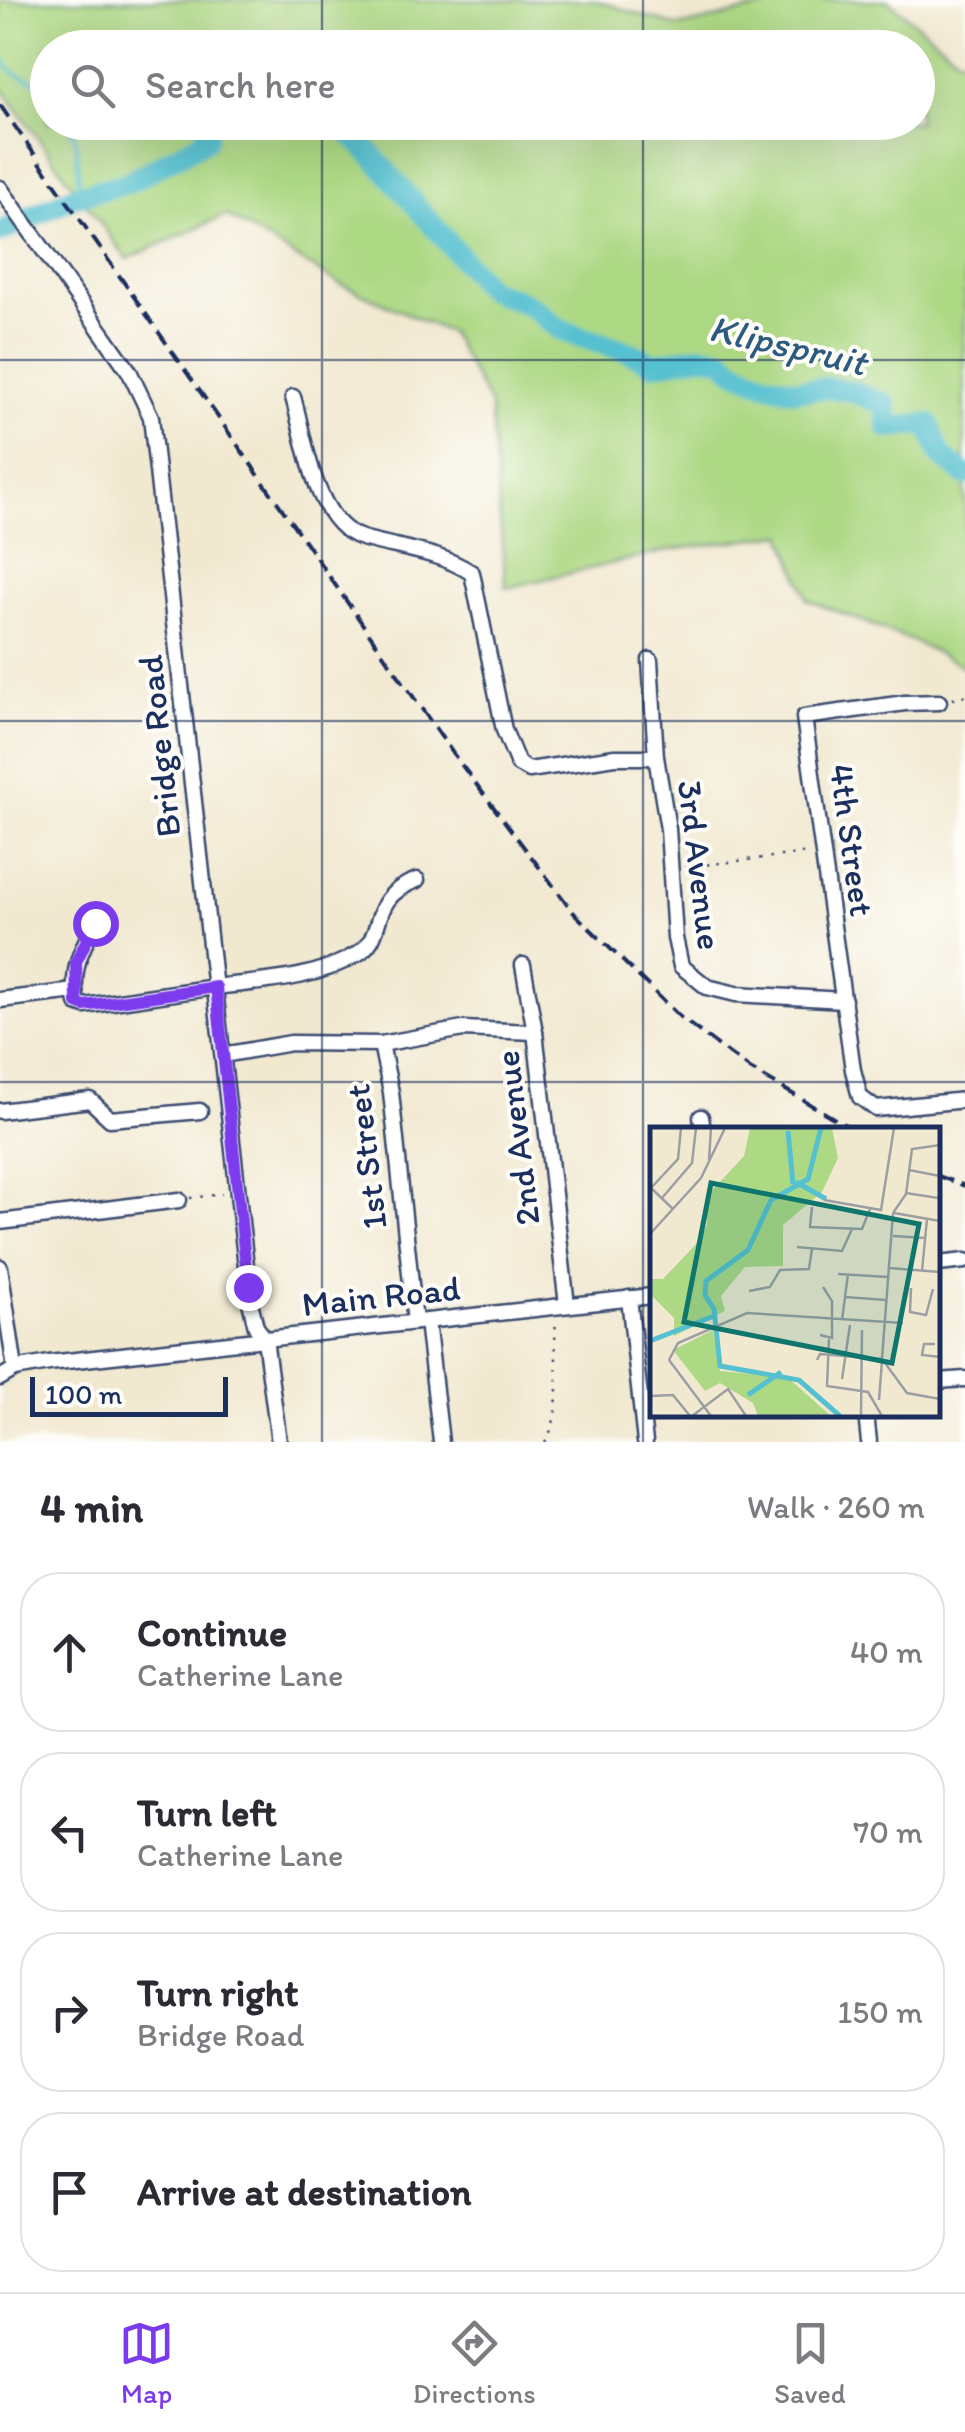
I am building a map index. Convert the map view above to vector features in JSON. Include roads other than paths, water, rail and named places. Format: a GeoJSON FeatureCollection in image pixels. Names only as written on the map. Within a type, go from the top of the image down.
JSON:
{"type":"FeatureCollection","features":[{"type":"Feature","properties":{"kind":"street","name":"Bridge Road"},"geometry":{"type":"LineString","coordinates":[[1,189],[129,370],[151,417],[250,1302],[256,1327],[265,1339],[279,1442]]}},
{"type":"Feature","properties":{"kind":"street"},"geometry":{"type":"LineString","coordinates":[[294,397],[306,456],[322,499],[346,528],[358,536],[425,550],[472,573],[504,730],[518,764],[529,770],[615,757],[656,758]]}},
{"type":"Feature","properties":{"kind":"street","name":"3rd Avenue"},"geometry":{"type":"LineString","coordinates":[[650,660],[656,758],[668,829],[681,966],[706,988],[736,994],[844,1000]]}},
{"type":"Feature","properties":{"kind":"street","name":"4th Street"},"geometry":{"type":"LineString","coordinates":[[939,702],[804,717],[860,1097],[876,1108],[965,1100]]}},
{"type":"Feature","properties":{"kind":"street"},"geometry":{"type":"LineString","coordinates":[[95,923],[76,962],[77,1003],[84,1006],[296,977],[355,956],[367,946],[386,898],[417,880]]}},
{"type":"Feature","properties":{"kind":"street","name":"2nd Avenue"},"geometry":{"type":"LineString","coordinates":[[523,964],[535,1032],[563,1306]]}},
{"type":"Feature","properties":{"kind":"street"},"geometry":{"type":"LineString","coordinates":[[0,1000],[75,991]]}},
{"type":"Feature","properties":{"kind":"street"},"geometry":{"type":"LineString","coordinates":[[223,1055],[291,1044],[381,1044],[463,1029],[535,1032]]}},
{"type":"Feature","properties":{"kind":"street","name":"1st Street"},"geometry":{"type":"LineString","coordinates":[[381,1044],[442,1442]]}},
{"type":"Feature","properties":{"kind":"street"},"geometry":{"type":"LineString","coordinates":[[0,1111],[90,1100],[110,1119],[200,1110]]}},
{"type":"Feature","properties":{"kind":"street"},"geometry":{"type":"LineString","coordinates":[[0,1222],[179,1200]]}},
{"type":"Feature","properties":{"kind":"street"},"geometry":{"type":"LineString","coordinates":[[940,1264],[965,1261]]}},
{"type":"Feature","properties":{"kind":"street"},"geometry":{"type":"LineString","coordinates":[[0,1267],[4,1374]]}},
{"type":"Feature","properties":{"kind":"street","name":"Main Road"},"geometry":{"type":"LineString","coordinates":[[4,1374],[265,1339],[650,1296]]}},
{"type":"Feature","properties":{"kind":"street"},"geometry":{"type":"LineString","coordinates":[[629,1298],[645,1442]]}},
{"type":"Feature","properties":{"kind":"street"},"geometry":{"type":"LineString","coordinates":[[940,1381],[965,1378]]}},
{"type":"Feature","properties":{"kind":"street"},"geometry":{"type":"LineString","coordinates":[[866,1417],[869,1442]]}},
{"type":"Feature","properties":{"kind":"waterway"},"geometry":{"type":"LineString","coordinates":[[0,52],[8,67],[30,80]]}},
{"type":"Feature","properties":{"kind":"waterway"},"geometry":{"type":"LineString","coordinates":[[74,140],[80,195]]}},
{"type":"Feature","properties":{"kind":"waterway","name":"Klipspruit"},"geometry":{"type":"LineString","coordinates":[[0,232],[72,197],[127,183],[206,140]]}},
{"type":"Feature","properties":{"kind":"waterway","name":"Klipspruit"},"geometry":{"type":"LineString","coordinates":[[357,140],[488,289],[528,305],[564,331],[653,364],[702,355],[723,359],[735,370],[762,382],[793,390],[852,391],[886,405],[888,428],[929,424],[940,455],[965,475]]}},
{"type":"Feature","properties":{"kind":"railway"},"geometry":{"type":"LineString","coordinates":[[0,105],[454,755],[574,913],[681,1018],[750,1069],[849,1127]]}},
{"type":"Feature","properties":{"kind":"railway"},"geometry":{"type":"LineString","coordinates":[[940,1177],[965,1186]]}}]}
